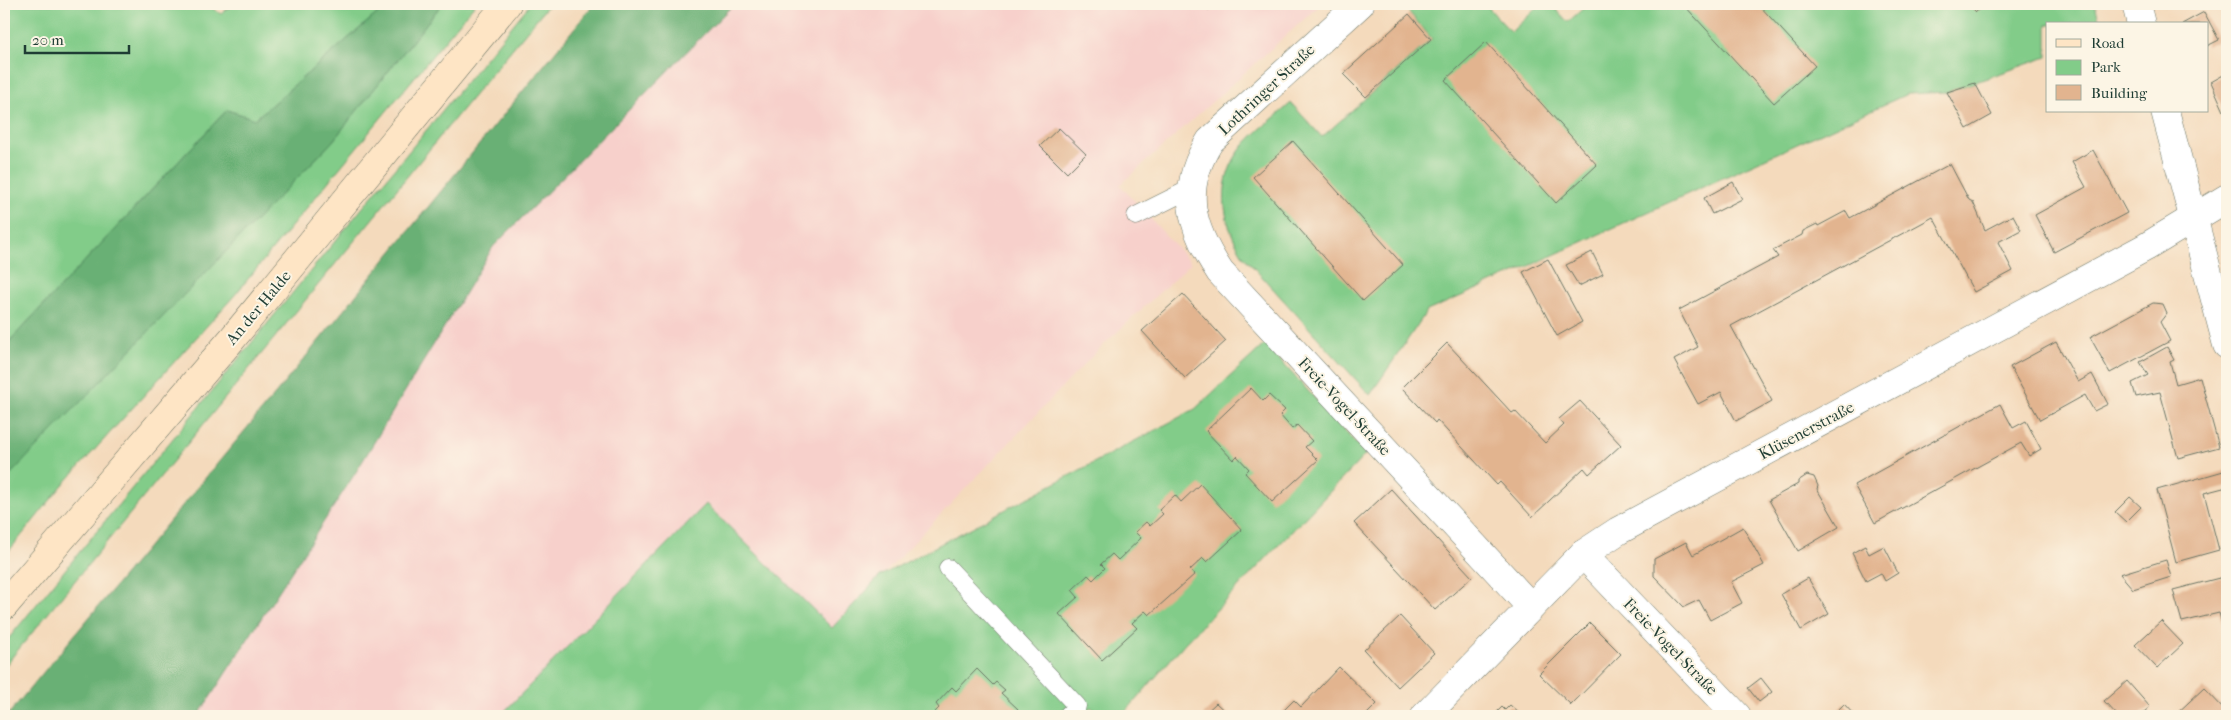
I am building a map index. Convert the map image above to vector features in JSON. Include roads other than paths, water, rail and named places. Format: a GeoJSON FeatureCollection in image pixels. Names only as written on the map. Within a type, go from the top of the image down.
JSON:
{"type":"FeatureCollection","features":[{"type":"Feature","properties":{"kind":"street","name":"An der Halde"},"geometry":{"type":"LineString","coordinates":[[4,606],[232,339],[508,4]]}},
{"type":"Feature","properties":{"kind":"street","name":"Lothringer Straße"},"geometry":{"type":"LineString","coordinates":[[1192,188],[1203,152],[1210,141],[1360,4]]}},
{"type":"Feature","properties":{"kind":"street"},"geometry":{"type":"LineString","coordinates":[[2136,4],[2140,22]]}},
{"type":"Feature","properties":{"kind":"street"},"geometry":{"type":"LineString","coordinates":[[2165,112],[2227,345]]}},
{"type":"Feature","properties":{"kind":"street","name":"Freie-Vogel-Straße"},"geometry":{"type":"LineString","coordinates":[[1192,188],[1191,205],[1196,230],[1220,272],[1531,607]]}},
{"type":"Feature","properties":{"kind":"street","name":"Klüsenerstraße"},"geometry":{"type":"LineString","coordinates":[[1425,716],[1583,554],[1618,531],[2129,256],[2227,198]]}},
{"type":"Feature","properties":{"kind":"street","name":"Freie-Vogel-Straße"},"geometry":{"type":"LineString","coordinates":[[1583,554],[1738,716]]}},
{"type":"Feature","properties":{"kind":"lane"},"geometry":{"type":"LineString","coordinates":[[1136,216],[1192,188]]}},
{"type":"Feature","properties":{"kind":"lane"},"geometry":{"type":"LineString","coordinates":[[948,568],[1077,706],[1067,716]]}}]}
